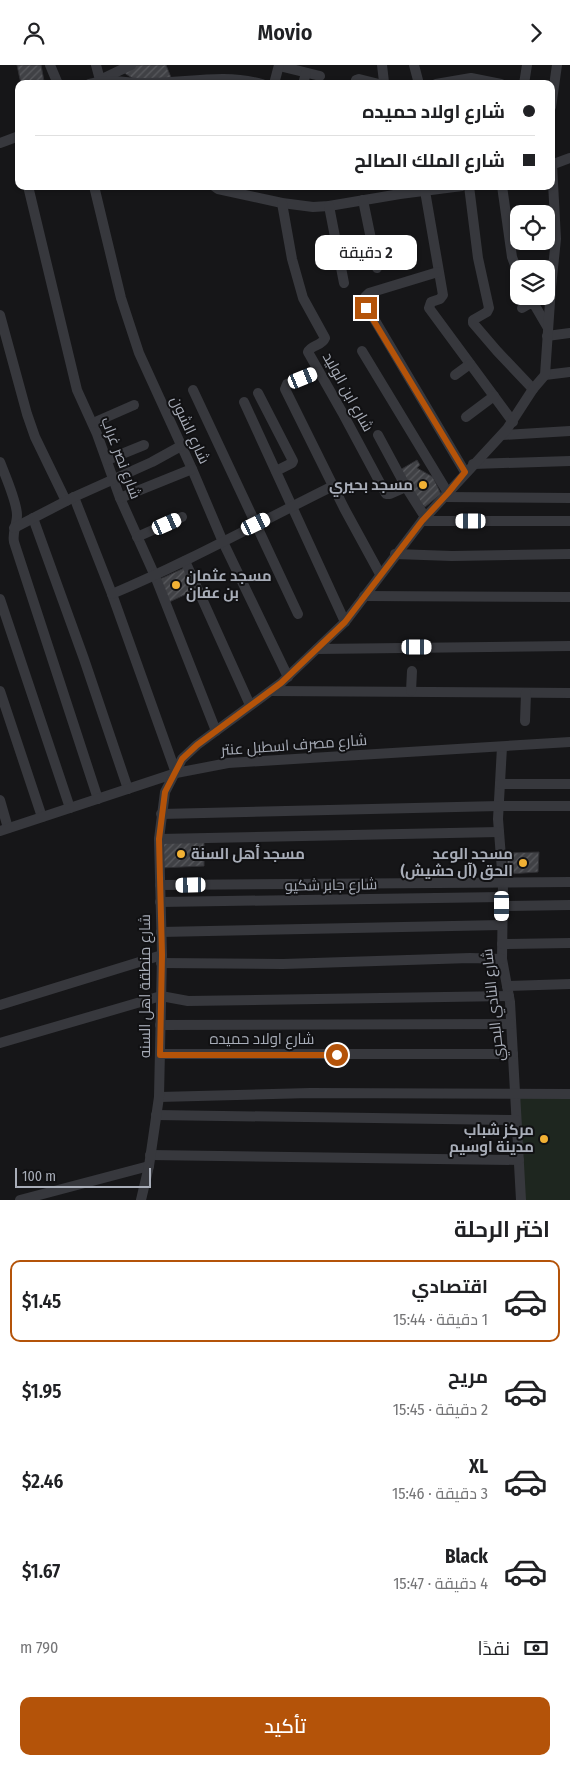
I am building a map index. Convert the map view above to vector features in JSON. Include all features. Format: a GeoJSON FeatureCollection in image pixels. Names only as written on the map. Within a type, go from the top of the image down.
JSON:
{"type":"FeatureCollection","features":[{"type":"Feature","properties":{"kind":"street"},"geometry":{"type":"LineString","coordinates":[[50,65],[56,80]]}},
{"type":"Feature","properties":{"kind":"street"},"geometry":{"type":"LineString","coordinates":[[96,65],[100,80],[131,65]]}},
{"type":"Feature","properties":{"kind":"street"},"geometry":{"type":"LineString","coordinates":[[382,65],[383,80]]}},
{"type":"Feature","properties":{"kind":"street"},"geometry":{"type":"LineString","coordinates":[[414,65],[417,80]]}},
{"type":"Feature","properties":{"kind":"street"},"geometry":{"type":"LineString","coordinates":[[525,80],[527,65]]}},
{"type":"Feature","properties":{"kind":"street"},"geometry":{"type":"LineString","coordinates":[[555,80],[557,65]]}},
{"type":"Feature","properties":{"kind":"street"},"geometry":{"type":"LineString","coordinates":[[275,80],[279,66],[320,76]]}},
{"type":"Feature","properties":{"kind":"street"},"geometry":{"type":"LineString","coordinates":[[304,80],[306,73]]}},
{"type":"Feature","properties":{"kind":"street"},"geometry":{"type":"LineString","coordinates":[[459,80],[471,78],[481,80]]}},
{"type":"Feature","properties":{"kind":"street"},"geometry":{"type":"LineString","coordinates":[[216,80],[241,80]]}},
{"type":"Feature","properties":{"kind":"street"},"geometry":{"type":"LineString","coordinates":[[0,143],[15,140]]}},
{"type":"Feature","properties":{"kind":"street"},"geometry":{"type":"LineString","coordinates":[[555,164],[570,158]]}},
{"type":"Feature","properties":{"kind":"street","name":"شارع نصر غراب"},"geometry":{"type":"LineString","coordinates":[[29,190],[74,380],[81,400],[93,423],[120,499],[155,576],[216,731]]}},
{"type":"Feature","properties":{"kind":"street","name":"شارع الشون"},"geometry":{"type":"LineString","coordinates":[[95,190],[122,298],[146,371],[192,469],[222,542],[288,677]]}},
{"type":"Feature","properties":{"kind":"street"},"geometry":{"type":"LineString","coordinates":[[223,190],[297,206],[329,206],[363,200],[399,190],[432,190]]}},
{"type":"Feature","properties":{"kind":"street"},"geometry":{"type":"LineString","coordinates":[[469,190],[478,258],[489,308],[487,312],[473,320],[473,323],[533,389]]}},
{"type":"Feature","properties":{"kind":"street"},"geometry":{"type":"LineString","coordinates":[[503,190],[513,260]]}},
{"type":"Feature","properties":{"kind":"street"},"geometry":{"type":"LineString","coordinates":[[553,190],[556,239],[544,375],[570,372]]}},
{"type":"Feature","properties":{"kind":"street"},"geometry":{"type":"LineString","coordinates":[[425,191],[442,295],[440,299],[431,303],[429,308],[513,421]]}},
{"type":"Feature","properties":{"kind":"street"},"geometry":{"type":"LineString","coordinates":[[363,200],[377,268]]}},
{"type":"Feature","properties":{"kind":"street","name":"شارع ابن الوليد"},"geometry":{"type":"LineString","coordinates":[[282,203],[292,259],[303,298],[325,338],[322,343],[308,351],[386,494],[406,487]]}},
{"type":"Feature","properties":{"kind":"street"},"geometry":{"type":"LineString","coordinates":[[329,206],[344,283]]}},
{"type":"Feature","properties":{"kind":"street"},"geometry":{"type":"LineString","coordinates":[[438,272],[369,293],[365,297],[364,302],[465,472]]}},
{"type":"Feature","properties":{"kind":"street"},"geometry":{"type":"LineString","coordinates":[[522,308],[529,304],[534,304],[548,332]]}},
{"type":"Feature","properties":{"kind":"street"},"geometry":{"type":"LineString","coordinates":[[0,315],[27,414],[36,437],[70,499],[112,594],[176,773]]}},
{"type":"Feature","properties":{"kind":"street"},"geometry":{"type":"LineString","coordinates":[[548,332],[570,333]]}},
{"type":"Feature","properties":{"kind":"street"},"geometry":{"type":"LineString","coordinates":[[362,351],[446,495],[570,498]]}},
{"type":"Feature","properties":{"kind":"street"},"geometry":{"type":"LineString","coordinates":[[455,375],[470,364]]}},
{"type":"Feature","properties":{"kind":"street"},"geometry":{"type":"LineString","coordinates":[[319,371],[287,384],[285,389],[333,486],[380,574]]}},
{"type":"Feature","properties":{"kind":"street","name":"شارع منطقة اهل السنه"},"geometry":{"type":"LineString","coordinates":[[141,1200],[159,1097],[161,932],[159,839],[165,792],[182,759],[197,745],[272,691],[345,622],[423,519],[465,472],[502,435],[544,375]]}},
{"type":"Feature","properties":{"kind":"street"},"geometry":{"type":"LineString","coordinates":[[193,390],[298,614]]}},
{"type":"Feature","properties":{"kind":"street"},"geometry":{"type":"LineString","coordinates":[[258,393],[293,461],[276,471]]}},
{"type":"Feature","properties":{"kind":"street"},"geometry":{"type":"LineString","coordinates":[[466,417],[494,396]]}},
{"type":"Feature","properties":{"kind":"street"},"geometry":{"type":"LineString","coordinates":[[244,402],[345,622]]}},
{"type":"Feature","properties":{"kind":"street"},"geometry":{"type":"LineString","coordinates":[[93,423],[134,405]]}},
{"type":"Feature","properties":{"kind":"street"},"geometry":{"type":"LineString","coordinates":[[502,435],[570,431]]}},
{"type":"Feature","properties":{"kind":"street"},"geometry":{"type":"LineString","coordinates":[[378,435],[423,519],[570,521]]}},
{"type":"Feature","properties":{"kind":"street"},"geometry":{"type":"LineString","coordinates":[[107,460],[144,445]]}},
{"type":"Feature","properties":{"kind":"street"},"geometry":{"type":"LineString","coordinates":[[15,525],[152,462],[181,446]]}},
{"type":"Feature","properties":{"kind":"street"},"geometry":{"type":"LineString","coordinates":[[473,464],[570,461]]}},
{"type":"Feature","properties":{"kind":"street"},"geometry":{"type":"LineString","coordinates":[[0,463],[17,512],[14,542],[98,799]]}},
{"type":"Feature","properties":{"kind":"street"},"geometry":{"type":"LineString","coordinates":[[120,499],[192,469]]}},
{"type":"Feature","properties":{"kind":"street"},"geometry":{"type":"LineString","coordinates":[[112,594],[186,561],[333,486]]}},
{"type":"Feature","properties":{"kind":"street"},"geometry":{"type":"LineString","coordinates":[[137,537],[182,517]]}},
{"type":"Feature","properties":{"kind":"street"},"geometry":{"type":"LineString","coordinates":[[33,518],[128,789]]}},
{"type":"Feature","properties":{"kind":"street"},"geometry":{"type":"LineString","coordinates":[[395,554],[452,556],[570,554]]}},
{"type":"Feature","properties":{"kind":"street"},"geometry":{"type":"LineString","coordinates":[[186,561],[250,705]]}},
{"type":"Feature","properties":{"kind":"street"},"geometry":{"type":"LineString","coordinates":[[364,597],[570,597]]}},
{"type":"Feature","properties":{"kind":"street"},"geometry":{"type":"LineString","coordinates":[[0,599],[70,808]]}},
{"type":"Feature","properties":{"kind":"street"},"geometry":{"type":"LineString","coordinates":[[317,649],[570,646]]}},
{"type":"Feature","properties":{"kind":"street"},"geometry":{"type":"LineString","coordinates":[[412,671],[412,691]]}},
{"type":"Feature","properties":{"kind":"street"},"geometry":{"type":"LineString","coordinates":[[0,691],[42,817]]}},
{"type":"Feature","properties":{"kind":"street"},"geometry":{"type":"LineString","coordinates":[[272,691],[570,693]]}},
{"type":"Feature","properties":{"kind":"street"},"geometry":{"type":"LineString","coordinates":[[525,721],[526,693]]}},
{"type":"Feature","properties":{"kind":"street","name":"شارع مصرف اسطبل عنتر"},"geometry":{"type":"LineString","coordinates":[[4,829],[176,773],[228,763],[570,742]]}},
{"type":"Feature","properties":{"kind":"street","name":"شارع النادي البحري"},"geometry":{"type":"LineString","coordinates":[[502,747],[499,806],[503,883],[502,959],[508,991],[514,1054],[521,1200]]}},
{"type":"Feature","properties":{"kind":"street"},"geometry":{"type":"LineString","coordinates":[[500,784],[570,784]]}},
{"type":"Feature","properties":{"kind":"street"},"geometry":{"type":"LineString","coordinates":[[0,800],[4,829]]}},
{"type":"Feature","properties":{"kind":"street"},"geometry":{"type":"LineString","coordinates":[[161,814],[570,806]]}},
{"type":"Feature","properties":{"kind":"street"},"geometry":{"type":"LineString","coordinates":[[159,839],[499,832]]}},
{"type":"Feature","properties":{"kind":"street"},"geometry":{"type":"LineString","coordinates":[[160,885],[570,882]]}},
{"type":"Feature","properties":{"kind":"street","name":"شارع جابر شكيو"},"geometry":{"type":"LineString","coordinates":[[160,902],[502,902],[570,905]]}},
{"type":"Feature","properties":{"kind":"street"},"geometry":{"type":"LineString","coordinates":[[161,932],[502,925]]}},
{"type":"Feature","properties":{"kind":"street"},"geometry":{"type":"LineString","coordinates":[[502,944],[570,943]]}},
{"type":"Feature","properties":{"kind":"street"},"geometry":{"type":"LineString","coordinates":[[0,1005],[161,959],[284,964],[470,958],[502,959]]}},
{"type":"Feature","properties":{"kind":"street"},"geometry":{"type":"LineString","coordinates":[[0,1043],[161,996],[188,1001],[508,991],[570,984]]}},
{"type":"Feature","properties":{"kind":"street"},"geometry":{"type":"LineString","coordinates":[[160,1025],[511,1024]]}},
{"type":"Feature","properties":{"kind":"street","name":"شارع اولاد حميده"},"geometry":{"type":"LineString","coordinates":[[160,1055],[514,1054]]}},
{"type":"Feature","properties":{"kind":"street"},"geometry":{"type":"LineString","coordinates":[[159,1097],[310,1093],[570,1094]]}},
{"type":"Feature","properties":{"kind":"street"},"geometry":{"type":"LineString","coordinates":[[156,1115],[516,1119]]}},
{"type":"Feature","properties":{"kind":"street"},"geometry":{"type":"LineString","coordinates":[[150,1155],[519,1160]]}},
{"type":"Feature","properties":{"kind":"street"},"geometry":{"type":"LineString","coordinates":[[20,1200],[148,1166]]}},
{"type":"Feature","properties":{"kind":"shaded area","name":"مركز شباب مدينة اوسيم"},"geometry":{"type":"Polygon","coordinates":[[[517,1097],[570,1097],[570,1200],[523,1200],[517,1097]]]}},
{"type":"Feature","properties":{"kind":"building"},"geometry":{"type":"Polygon","coordinates":[[[17,65],[41,65],[44,80],[20,80],[17,65]]]}},
{"type":"Feature","properties":{"kind":"building"},"geometry":{"type":"Polygon","coordinates":[[[135,65],[166,65],[172,80],[135,80],[123,72],[135,65]]]}},
{"type":"Feature","properties":{"kind":"building","name":"مسجد بحيري"},"geometry":{"type":"Polygon","coordinates":[[[417,460],[420,465],[417,468],[433,477],[441,494],[425,507],[419,502],[400,470],[417,460]]]}},
{"type":"Feature","properties":{"kind":"building","name":"مسجد عثمان بن عفان"},"geometry":{"type":"Polygon","coordinates":[[[184,568],[195,590],[167,603],[158,580],[184,568]]]}},
{"type":"Feature","properties":{"kind":"building","name":"مسجد أهل السنة"},"geometry":{"type":"Polygon","coordinates":[[[204,841],[204,866],[160,868],[159,842],[204,841]]]}},
{"type":"Feature","properties":{"kind":"building","name":"مسجد الوعد الحق (آل حشيش)"},"geometry":{"type":"Polygon","coordinates":[[[539,852],[538,872],[509,874],[506,853],[539,852]]]}},
{"type":"Feature","properties":{"kind":"place","name":"مسجد بحيري"},"geometry":{"type":"Point","coordinates":[423,485]}},
{"type":"Feature","properties":{"kind":"place","name":"مسجد عثمان بن عفان"},"geometry":{"type":"Point","coordinates":[176,585]}},
{"type":"Feature","properties":{"kind":"place","name":"مسجد أهل السنة"},"geometry":{"type":"Point","coordinates":[181,854]}},
{"type":"Feature","properties":{"kind":"place","name":"مسجد الوعد الحق (آل حشيش)"},"geometry":{"type":"Point","coordinates":[523,863]}},
{"type":"Feature","properties":{"kind":"place","name":"مركز شباب مدينة اوسيم"},"geometry":{"type":"Point","coordinates":[544,1139]}},
{"type":"Feature","properties":{"kind":"route"},"geometry":{"type":"LineString","coordinates":[[337,1055],[160,1055],[162,955],[159,839],[165,792],[182,759],[197,745],[272,691],[345,622],[395,554],[465,472],[366,308]]}}]}
